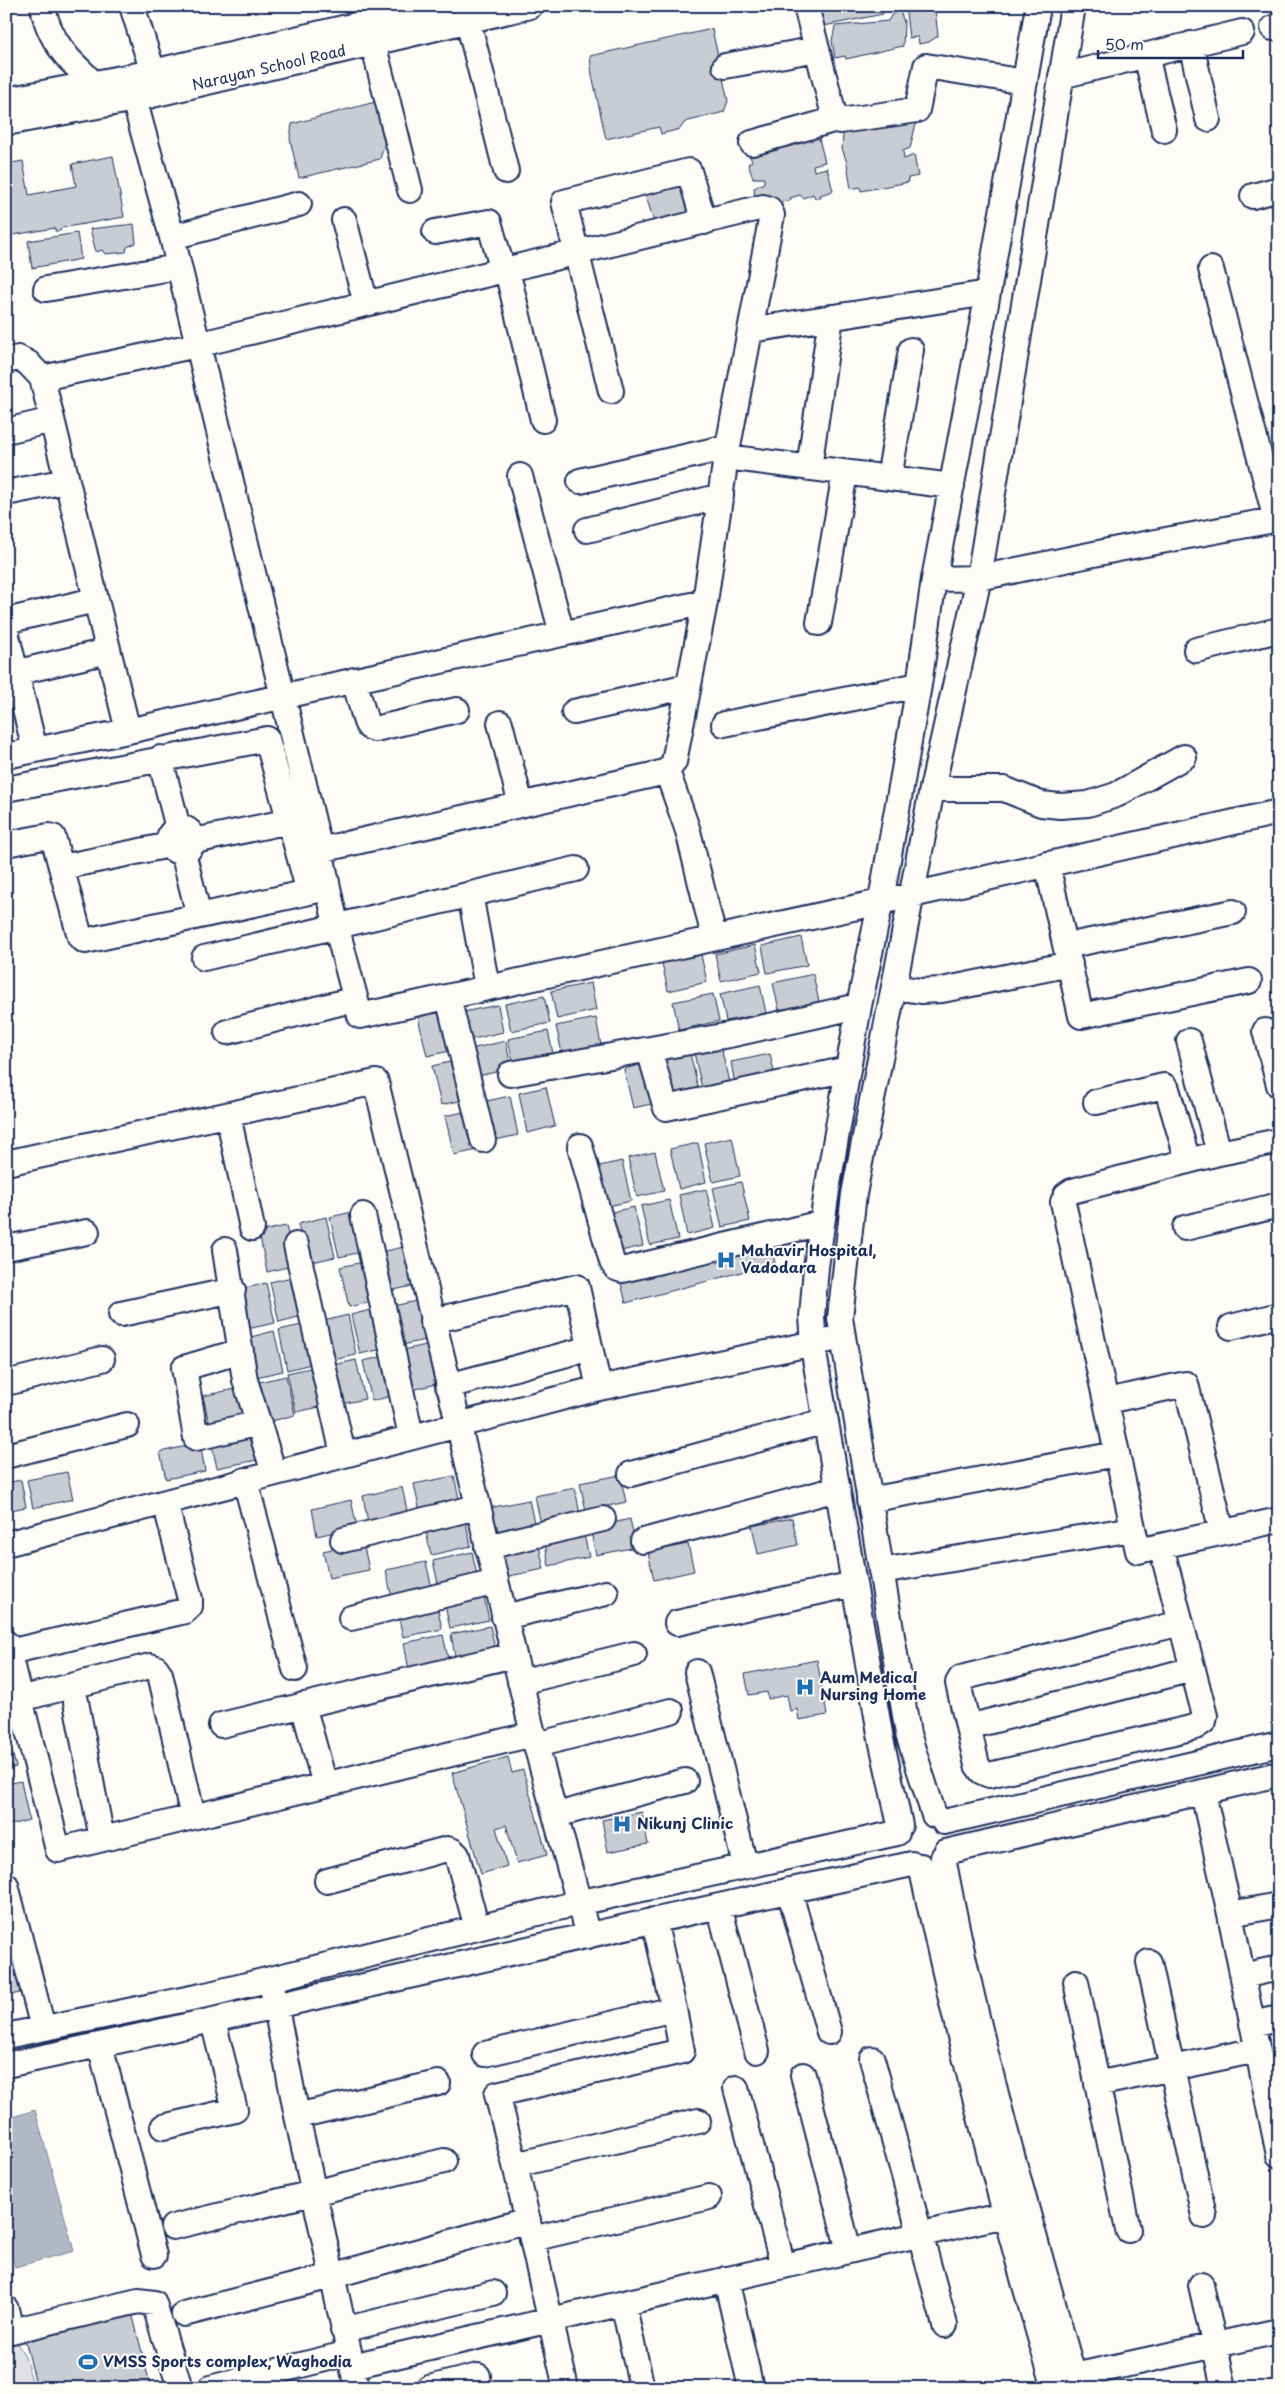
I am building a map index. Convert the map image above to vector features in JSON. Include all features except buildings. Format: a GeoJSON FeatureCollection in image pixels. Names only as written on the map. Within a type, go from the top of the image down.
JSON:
{"type":"FeatureCollection","features":[{"type":"Feature","properties":{"kind":"street"},"geometry":{"type":"LineString","coordinates":[[43,6],[45,22],[53,39],[97,94]]}},
{"type":"Feature","properties":{"kind":"street"},"geometry":{"type":"LineString","coordinates":[[56,6],[68,58]]}},
{"type":"Feature","properties":{"kind":"street"},"geometry":{"type":"LineString","coordinates":[[132,6],[153,72]]}},
{"type":"Feature","properties":{"kind":"street"},"geometry":{"type":"LineString","coordinates":[[318,890],[320,850],[172,237],[132,88],[153,72],[363,25],[438,6]]}},
{"type":"Feature","properties":{"kind":"street","name":"Narayan School Road"},"geometry":{"type":"LineString","coordinates":[[6,123],[97,94],[132,88],[363,25],[468,21],[530,6]]}},
{"type":"Feature","properties":{"kind":"street"},"geometry":{"type":"LineString","coordinates":[[806,6],[834,115],[837,119]]}},
{"type":"Feature","properties":{"kind":"street"},"geometry":{"type":"LineString","coordinates":[[1038,6],[988,293],[934,579],[881,900],[859,1006],[822,1223],[813,1307],[814,1344],[854,1584],[898,1829],[899,1851],[917,1865],[950,2002],[1069,2384],[1214,2345],[1279,2331]]}},
{"type":"Feature","properties":{"kind":"street"},"geometry":{"type":"LineString","coordinates":[[1016,2212],[944,1855],[950,1837],[939,1819],[908,1734],[843,1337],[841,1308],[854,1194],[932,789],[979,578],[1073,6]]}},
{"type":"Feature","properties":{"kind":"street"},"geometry":{"type":"LineString","coordinates":[[468,21],[506,171]]}},
{"type":"Feature","properties":{"kind":"street"},"geometry":{"type":"LineString","coordinates":[[363,25],[410,190]]}},
{"type":"Feature","properties":{"kind":"street"},"geometry":{"type":"LineString","coordinates":[[1061,76],[1242,32]]}},
{"type":"Feature","properties":{"kind":"street"},"geometry":{"type":"LineString","coordinates":[[1191,44],[1208,119]]}},
{"type":"Feature","properties":{"kind":"street"},"geometry":{"type":"LineString","coordinates":[[725,66],[817,50]]}},
{"type":"Feature","properties":{"kind":"street"},"geometry":{"type":"LineString","coordinates":[[1146,55],[1164,130]]}},
{"type":"Feature","properties":{"kind":"street"},"geometry":{"type":"LineString","coordinates":[[752,143],[837,119],[840,121],[917,110],[926,66],[1024,82]]}},
{"type":"Feature","properties":{"kind":"street"},"geometry":{"type":"LineString","coordinates":[[6,100],[97,94]]}},
{"type":"Feature","properties":{"kind":"street"},"geometry":{"type":"LineString","coordinates":[[611,391],[575,253],[564,202],[585,195],[689,171],[704,222]]}},
{"type":"Feature","properties":{"kind":"street"},"geometry":{"type":"LineString","coordinates":[[1253,196],[1279,189]]}},
{"type":"Feature","properties":{"kind":"street"},"geometry":{"type":"LineString","coordinates":[[172,237],[299,204]]}},
{"type":"Feature","properties":{"kind":"street"},"geometry":{"type":"LineString","coordinates":[[42,378],[197,345],[762,207],[770,209],[772,215],[727,452],[705,602],[674,762],[667,771],[320,850]]}},
{"type":"Feature","properties":{"kind":"street"},"geometry":{"type":"LineString","coordinates":[[344,220],[366,304]]}},
{"type":"Feature","properties":{"kind":"street"},"geometry":{"type":"LineString","coordinates":[[435,232],[489,222],[505,270],[543,420]]}},
{"type":"Feature","properties":{"kind":"street"},"geometry":{"type":"LineString","coordinates":[[46,289],[178,267]]}},
{"type":"Feature","properties":{"kind":"street"},"geometry":{"type":"LineString","coordinates":[[934,579],[979,578],[1118,549],[1277,520],[1211,269]]}},
{"type":"Feature","properties":{"kind":"street"},"geometry":{"type":"LineString","coordinates":[[751,330],[988,293]]}},
{"type":"Feature","properties":{"kind":"street"},"geometry":{"type":"LineString","coordinates":[[808,468],[831,318]]}},
{"type":"Feature","properties":{"kind":"street"},"geometry":{"type":"LineString","coordinates":[[889,478],[911,350]]}},
{"type":"Feature","properties":{"kind":"street"},"geometry":{"type":"LineString","coordinates":[[6,361],[18,358],[28,363],[42,378],[128,731]]}},
{"type":"Feature","properties":{"kind":"street"},"geometry":{"type":"LineString","coordinates":[[6,431],[52,420]]}},
{"type":"Feature","properties":{"kind":"street"},"geometry":{"type":"LineString","coordinates":[[580,481],[727,452],[808,468],[952,486]]}},
{"type":"Feature","properties":{"kind":"street"},"geometry":{"type":"LineString","coordinates":[[819,623],[845,473]]}},
{"type":"Feature","properties":{"kind":"street"},"geometry":{"type":"LineString","coordinates":[[520,476],[562,634]]}},
{"type":"Feature","properties":{"kind":"street"},"geometry":{"type":"LineString","coordinates":[[6,493],[66,481]]}},
{"type":"Feature","properties":{"kind":"street"},"geometry":{"type":"LineString","coordinates":[[587,530],[721,496]]}},
{"type":"Feature","properties":{"kind":"street"},"geometry":{"type":"LineString","coordinates":[[6,620],[95,600]]}},
{"type":"Feature","properties":{"kind":"street"},"geometry":{"type":"LineString","coordinates":[[6,756],[128,731],[705,602]]}},
{"type":"Feature","properties":{"kind":"street"},"geometry":{"type":"LineString","coordinates":[[1196,650],[1279,630]]}},
{"type":"Feature","properties":{"kind":"street"},"geometry":{"type":"LineString","coordinates":[[6,632],[11,674],[35,750]]}},
{"type":"Feature","properties":{"kind":"street"},"geometry":{"type":"LineString","coordinates":[[11,674],[108,650]]}},
{"type":"Feature","properties":{"kind":"street"},"geometry":{"type":"LineString","coordinates":[[354,680],[366,722],[375,729],[457,710]]}},
{"type":"Feature","properties":{"kind":"street"},"geometry":{"type":"LineString","coordinates":[[724,724],[918,685]]}},
{"type":"Feature","properties":{"kind":"street"},"geometry":{"type":"LineString","coordinates":[[574,712],[688,686]]}},
{"type":"Feature","properties":{"kind":"street"},"geometry":{"type":"LineString","coordinates":[[500,723],[520,805]]}},
{"type":"Feature","properties":{"kind":"street"},"geometry":{"type":"LineString","coordinates":[[6,789],[267,739],[290,821],[318,890],[336,925],[360,1016],[1279,812]]}},
{"type":"Feature","properties":{"kind":"street"},"geometry":{"type":"LineString","coordinates":[[932,789],[1004,789],[1042,804],[1060,806],[1088,804],[1116,795],[1184,757]]}},
{"type":"Feature","properties":{"kind":"street"},"geometry":{"type":"LineString","coordinates":[[160,758],[199,916]]}},
{"type":"Feature","properties":{"kind":"street"},"geometry":{"type":"LineString","coordinates":[[667,771],[688,831],[714,937]]}},
{"type":"Feature","properties":{"kind":"street"},"geometry":{"type":"LineString","coordinates":[[62,867],[181,841],[290,821]]}},
{"type":"Feature","properties":{"kind":"street"},"geometry":{"type":"LineString","coordinates":[[6,844],[49,836],[55,841],[80,937],[85,941],[318,890]]}},
{"type":"Feature","properties":{"kind":"street"},"geometry":{"type":"LineString","coordinates":[[1047,864],[1081,1016],[1249,980]]}},
{"type":"Feature","properties":{"kind":"street"},"geometry":{"type":"LineString","coordinates":[[204,958],[576,869]]}},
{"type":"Feature","properties":{"kind":"street"},"geometry":{"type":"LineString","coordinates":[[470,894],[487,987]]}},
{"type":"Feature","properties":{"kind":"street"},"geometry":{"type":"LineString","coordinates":[[894,987],[921,991],[942,990],[1233,912]]}},
{"type":"Feature","properties":{"kind":"street"},"geometry":{"type":"LineString","coordinates":[[448,997],[483,1140]]}},
{"type":"Feature","properties":{"kind":"street"},"geometry":{"type":"LineString","coordinates":[[227,1032],[356,999]]}},
{"type":"Feature","properties":{"kind":"street"},"geometry":{"type":"LineString","coordinates":[[510,1074],[729,1035],[859,1006]]}},
{"type":"Feature","properties":{"kind":"street"},"geometry":{"type":"LineString","coordinates":[[1265,1031],[1279,1085]]}},
{"type":"Feature","properties":{"kind":"street"},"geometry":{"type":"LineString","coordinates":[[1189,1041],[1219,1153]]}},
{"type":"Feature","properties":{"kind":"street"},"geometry":{"type":"LineString","coordinates":[[650,1050],[666,1108],[848,1069]]}},
{"type":"Feature","properties":{"kind":"street"},"geometry":{"type":"LineString","coordinates":[[6,1163],[376,1082],[456,1424],[534,1740],[588,1936]]}},
{"type":"Feature","properties":{"kind":"street"},"geometry":{"type":"LineString","coordinates":[[1096,1102],[1164,1086],[1167,1089],[1188,1161]]}},
{"type":"Feature","properties":{"kind":"street"},"geometry":{"type":"LineString","coordinates":[[228,1114],[252,1228]]}},
{"type":"Feature","properties":{"kind":"street"},"geometry":{"type":"LineString","coordinates":[[1279,1141],[1219,1153],[1072,1191],[1066,1195],[1064,1202],[1138,1551],[1279,1520]]}},
{"type":"Feature","properties":{"kind":"street"},"geometry":{"type":"LineString","coordinates":[[580,1146],[612,1262],[616,1268],[622,1270],[822,1223]]}},
{"type":"Feature","properties":{"kind":"street"},"geometry":{"type":"LineString","coordinates":[[1185,1228],[1279,1206]]}},
{"type":"Feature","properties":{"kind":"street"},"geometry":{"type":"LineString","coordinates":[[363,1215],[411,1436]]}},
{"type":"Feature","properties":{"kind":"street"},"geometry":{"type":"LineString","coordinates":[[6,1248],[87,1232]]}},
{"type":"Feature","properties":{"kind":"street"},"geometry":{"type":"LineString","coordinates":[[296,1246],[343,1454]]}},
{"type":"Feature","properties":{"kind":"street"},"geometry":{"type":"LineString","coordinates":[[225,1250],[233,1290],[245,1380],[274,1473]]}},
{"type":"Feature","properties":{"kind":"street"},"geometry":{"type":"LineString","coordinates":[[432,1321],[577,1287],[599,1388]]}},
{"type":"Feature","properties":{"kind":"street"},"geometry":{"type":"LineString","coordinates":[[120,1314],[233,1290]]}},
{"type":"Feature","properties":{"kind":"street"},"geometry":{"type":"LineString","coordinates":[[1231,1327],[1279,1315]]}},
{"type":"Feature","properties":{"kind":"street"},"geometry":{"type":"LineString","coordinates":[[6,1544],[456,1424],[599,1388],[843,1337]]}},
{"type":"Feature","properties":{"kind":"street"},"geometry":{"type":"LineString","coordinates":[[448,1386],[590,1348]]}},
{"type":"Feature","properties":{"kind":"street"},"geometry":{"type":"LineString","coordinates":[[241,1351],[184,1368],[196,1438],[259,1423]]}},
{"type":"Feature","properties":{"kind":"street"},"geometry":{"type":"LineString","coordinates":[[6,1383],[102,1359]]}},
{"type":"Feature","properties":{"kind":"street"},"geometry":{"type":"LineString","coordinates":[[1106,1401],[1186,1384],[1222,1532]]}},
{"type":"Feature","properties":{"kind":"street"},"geometry":{"type":"LineString","coordinates":[[631,1474],[826,1421]]}},
{"type":"Feature","properties":{"kind":"street"},"geometry":{"type":"LineString","coordinates":[[6,1456],[127,1425]]}},
{"type":"Feature","properties":{"kind":"street"},"geometry":{"type":"LineString","coordinates":[[869,1500],[1117,1454]]}},
{"type":"Feature","properties":{"kind":"street"},"geometry":{"type":"LineString","coordinates":[[245,1480],[295,1669]]}},
{"type":"Feature","properties":{"kind":"street"},"geometry":{"type":"LineString","coordinates":[[643,1541],[838,1490]]}},
{"type":"Feature","properties":{"kind":"street"},"geometry":{"type":"LineString","coordinates":[[165,1502],[190,1599],[190,1606],[186,1611],[7,1648],[58,1850],[324,1785],[672,1710]]}},
{"type":"Feature","properties":{"kind":"street"},"geometry":{"type":"LineString","coordinates":[[342,1540],[477,1507]]}},
{"type":"Feature","properties":{"kind":"street"},"geometry":{"type":"LineString","coordinates":[[487,1548],[602,1519]]}},
{"type":"Feature","properties":{"kind":"street"},"geometry":{"type":"LineString","coordinates":[[881,1571],[1133,1529]]}},
{"type":"Feature","properties":{"kind":"street"},"geometry":{"type":"LineString","coordinates":[[1161,1546],[1193,1668],[1205,1716],[1204,1721],[1195,1727],[989,1776],[982,1772],[978,1765],[958,1683],[961,1678],[1181,1623]]}},
{"type":"Feature","properties":{"kind":"street"},"geometry":{"type":"LineString","coordinates":[[351,1618],[496,1582]]}},
{"type":"Feature","properties":{"kind":"street"},"geometry":{"type":"LineString","coordinates":[[677,1623],[854,1584]]}},
{"type":"Feature","properties":{"kind":"street"},"geometry":{"type":"LineString","coordinates":[[504,1617],[606,1593]]}},
{"type":"Feature","properties":{"kind":"street"},"geometry":{"type":"LineString","coordinates":[[520,1682],[634,1654]]}},
{"type":"Feature","properties":{"kind":"street"},"geometry":{"type":"LineString","coordinates":[[221,1725],[514,1655]]}},
{"type":"Feature","properties":{"kind":"street"},"geometry":{"type":"LineString","coordinates":[[20,1699],[150,1666],[156,1668],[160,1674],[193,1817]]}},
{"type":"Feature","properties":{"kind":"street"},"geometry":{"type":"LineString","coordinates":[[968,1727],[1193,1668]]}},
{"type":"Feature","properties":{"kind":"street"},"geometry":{"type":"LineString","coordinates":[[697,1672],[745,1865]]}},
{"type":"Feature","properties":{"kind":"street"},"geometry":{"type":"LineString","coordinates":[[73,1686],[102,1839]]}},
{"type":"Feature","properties":{"kind":"street"},"geometry":{"type":"LineString","coordinates":[[303,1705],[324,1785]]}},
{"type":"Feature","properties":{"kind":"street"},"geometry":{"type":"LineString","coordinates":[[6,2036],[206,1995],[578,1903],[650,1889],[898,1829],[913,1814],[922,1812],[939,1819],[1279,1744]]}},
{"type":"Feature","properties":{"kind":"street"},"geometry":{"type":"LineString","coordinates":[[6,2065],[277,2007],[789,1890],[917,1865],[929,1865],[944,1855],[1279,1774]]}},
{"type":"Feature","properties":{"kind":"street"},"geometry":{"type":"LineString","coordinates":[[556,1815],[685,1781]]}},
{"type":"Feature","properties":{"kind":"street"},"geometry":{"type":"LineString","coordinates":[[1203,1793],[1252,2024],[1266,2060],[1279,2155]]}},
{"type":"Feature","properties":{"kind":"street"},"geometry":{"type":"LineString","coordinates":[[327,1881],[447,1849],[454,1851],[457,1855],[477,1928]]}},
{"type":"Feature","properties":{"kind":"street"},"geometry":{"type":"LineString","coordinates":[[6,1885],[43,2028]]}},
{"type":"Feature","properties":{"kind":"street"},"geometry":{"type":"LineString","coordinates":[[789,1890],[829,2032]]}},
{"type":"Feature","properties":{"kind":"street"},"geometry":{"type":"LineString","coordinates":[[1230,1914],[1279,1905]]}},
{"type":"Feature","properties":{"kind":"street"},"geometry":{"type":"LineString","coordinates":[[719,1906],[757,2051]]}},
{"type":"Feature","properties":{"kind":"street"},"geometry":{"type":"LineString","coordinates":[[566,2388],[497,2094],[682,2051],[654,1920]]}},
{"type":"Feature","properties":{"kind":"street"},"geometry":{"type":"LineString","coordinates":[[1149,1962],[1174,2068],[1204,2216]]}},
{"type":"Feature","properties":{"kind":"street"},"geometry":{"type":"LineString","coordinates":[[1243,1976],[1279,1968]]}},
{"type":"Feature","properties":{"kind":"street"},"geometry":{"type":"LineString","coordinates":[[269,1978],[277,2007],[297,2116],[353,2369]]}},
{"type":"Feature","properties":{"kind":"street"},"geometry":{"type":"LineString","coordinates":[[1076,1982],[1128,2230]]}},
{"type":"Feature","properties":{"kind":"street"},"geometry":{"type":"LineString","coordinates":[[485,2054],[674,2009]]}},
{"type":"Feature","properties":{"kind":"street"},"geometry":{"type":"LineString","coordinates":[[1252,2024],[1279,2018]]}},
{"type":"Feature","properties":{"kind":"street"},"geometry":{"type":"LineString","coordinates":[[163,2127],[235,2110],[213,2021]]}},
{"type":"Feature","properties":{"kind":"street"},"geometry":{"type":"LineString","coordinates":[[100,2045],[154,2255]]}},
{"type":"Feature","properties":{"kind":"street"},"geometry":{"type":"LineString","coordinates":[[872,2060],[918,2234],[945,2325]]}},
{"type":"Feature","properties":{"kind":"street"},"geometry":{"type":"LineString","coordinates":[[1097,2084],[1174,2068],[1266,2060]]}},
{"type":"Feature","properties":{"kind":"street"},"geometry":{"type":"LineString","coordinates":[[803,2075],[849,2251]]}},
{"type":"Feature","properties":{"kind":"street"},"geometry":{"type":"LineString","coordinates":[[297,2116],[438,2083]]}},
{"type":"Feature","properties":{"kind":"street"},"geometry":{"type":"LineString","coordinates":[[736,2088],[782,2266]]}},
{"type":"Feature","properties":{"kind":"street"},"geometry":{"type":"LineString","coordinates":[[514,2165],[698,2121]]}},
{"type":"Feature","properties":{"kind":"street"},"geometry":{"type":"LineString","coordinates":[[173,2227],[444,2161]]}},
{"type":"Feature","properties":{"kind":"street"},"geometry":{"type":"LineString","coordinates":[[184,2314],[332,2276],[530,2229],[709,2197]]}},
{"type":"Feature","properties":{"kind":"street"},"geometry":{"type":"LineString","coordinates":[[210,2388],[353,2369],[550,2320],[1016,2212]]}},
{"type":"Feature","properties":{"kind":"street"},"geometry":{"type":"LineString","coordinates":[[726,2279],[751,2388]]}},
{"type":"Feature","properties":{"kind":"street"},"geometry":{"type":"LineString","coordinates":[[1201,2285],[1224,2388]]}},
{"type":"Feature","properties":{"kind":"street"},"geometry":{"type":"LineString","coordinates":[[344,2330],[493,2293]]}},
{"type":"Feature","properties":{"kind":"street"},"geometry":{"type":"LineString","coordinates":[[6,2309],[11,2331],[138,2301],[154,2302],[180,2388]]}},
{"type":"Feature","properties":{"kind":"street"},"geometry":{"type":"LineString","coordinates":[[623,2303],[642,2388]]}},
{"type":"Feature","properties":{"kind":"street"},"geometry":{"type":"LineString","coordinates":[[429,2388],[478,2376]]}},
{"type":"Feature","properties":{"kind":"shaded area"},"geometry":{"type":"Polygon","coordinates":[[[35,2110],[74,2251],[15,2267],[6,2237],[6,2119],[35,2110]]]}},
{"type":"Feature","properties":{"kind":"shaded area"},"geometry":{"type":"Polygon","coordinates":[[[6,2326],[25,2356],[34,2388],[8,2388],[6,2378],[6,2326]]]}},
{"type":"Feature","properties":{"kind":"place","name":"Mahavir Hospital, Vadodara"},"geometry":{"type":"Point","coordinates":[726,1260]}},
{"type":"Feature","properties":{"kind":"place","name":"Aum Medical Nursing Home"},"geometry":{"type":"Point","coordinates":[805,1687]}},
{"type":"Feature","properties":{"kind":"place","name":"Nikunj Clinic"},"geometry":{"type":"Point","coordinates":[622,1824]}},
{"type":"Feature","properties":{"kind":"place","name":"VMSS Sports complex, Waghodia"},"geometry":{"type":"Point","coordinates":[88,2362]}}]}
